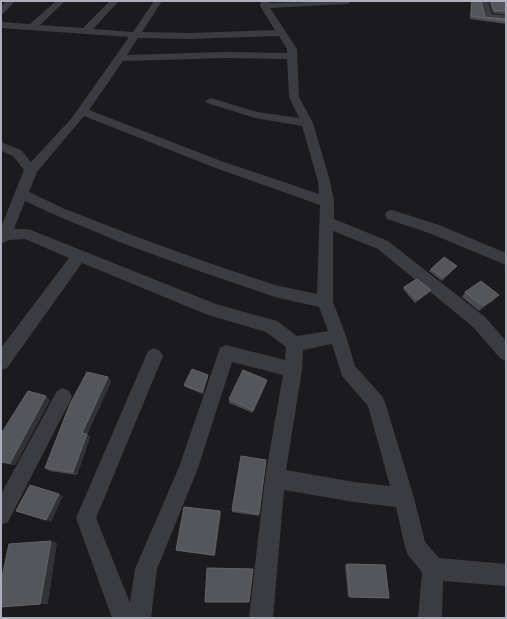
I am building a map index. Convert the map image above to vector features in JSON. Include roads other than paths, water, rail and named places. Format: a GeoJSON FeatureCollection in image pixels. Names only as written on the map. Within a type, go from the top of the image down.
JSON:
{"type":"FeatureCollection","features":[{"type":"Feature","properties":{"kind":"street"},"geometry":{"type":"LineString","coordinates":[[1,11],[11,1]]}},
{"type":"Feature","properties":{"kind":"street"},"geometry":{"type":"LineString","coordinates":[[33,27],[62,1]]}},
{"type":"Feature","properties":{"kind":"street"},"geometry":{"type":"LineString","coordinates":[[86,31],[115,1]]}},
{"type":"Feature","properties":{"kind":"street"},"geometry":{"type":"LineString","coordinates":[[3,237],[31,170],[75,121],[158,1]]}},
{"type":"Feature","properties":{"kind":"street"},"geometry":{"type":"LineString","coordinates":[[348,1],[264,3],[292,49],[294,97],[308,123],[324,181],[327,202],[325,302],[338,336],[348,370],[376,402],[404,498],[416,546],[433,570],[430,618]]}},
{"type":"Feature","properties":{"kind":"street"},"geometry":{"type":"LineString","coordinates":[[484,1],[488,17],[506,18]]}},
{"type":"Feature","properties":{"kind":"street"},"geometry":{"type":"LineString","coordinates":[[1,25],[135,35],[190,36],[282,33]]}},
{"type":"Feature","properties":{"kind":"street"},"geometry":{"type":"LineString","coordinates":[[120,58],[226,55],[293,56]]}},
{"type":"Feature","properties":{"kind":"street"},"geometry":{"type":"LineString","coordinates":[[211,101],[255,115],[308,123]]}},
{"type":"Feature","properties":{"kind":"street"},"geometry":{"type":"LineString","coordinates":[[82,111],[217,164],[327,202]]}},
{"type":"Feature","properties":{"kind":"street"},"geometry":{"type":"LineString","coordinates":[[1,146],[17,153],[31,170]]}},
{"type":"Feature","properties":{"kind":"street"},"geometry":{"type":"LineString","coordinates":[[22,194],[60,212],[197,265],[275,291],[325,302]]}},
{"type":"Feature","properties":{"kind":"street"},"geometry":{"type":"LineString","coordinates":[[392,215],[434,229],[506,259]]}},
{"type":"Feature","properties":{"kind":"street"},"geometry":{"type":"LineString","coordinates":[[326,222],[383,246],[479,322],[506,353]]}},
{"type":"Feature","properties":{"kind":"street"},"geometry":{"type":"LineString","coordinates":[[3,237],[26,234],[214,310],[271,326],[295,344],[338,336]]}},
{"type":"Feature","properties":{"kind":"street"},"geometry":{"type":"LineString","coordinates":[[1,362],[79,256]]}},
{"type":"Feature","properties":{"kind":"street"},"geometry":{"type":"LineString","coordinates":[[261,618],[275,478],[284,411],[293,370],[295,344]]}},
{"type":"Feature","properties":{"kind":"street"},"geometry":{"type":"LineString","coordinates":[[139,618],[146,569],[188,468],[226,353],[293,370]]}},
{"type":"Feature","properties":{"kind":"street"},"geometry":{"type":"LineString","coordinates":[[124,618],[86,518],[154,356]]}},
{"type":"Feature","properties":{"kind":"street"},"geometry":{"type":"LineString","coordinates":[[1,515],[63,397]]}},
{"type":"Feature","properties":{"kind":"street"},"geometry":{"type":"LineString","coordinates":[[275,478],[354,492],[404,498]]}},
{"type":"Feature","properties":{"kind":"street"},"geometry":{"type":"LineString","coordinates":[[433,570],[506,576]]}}]}
